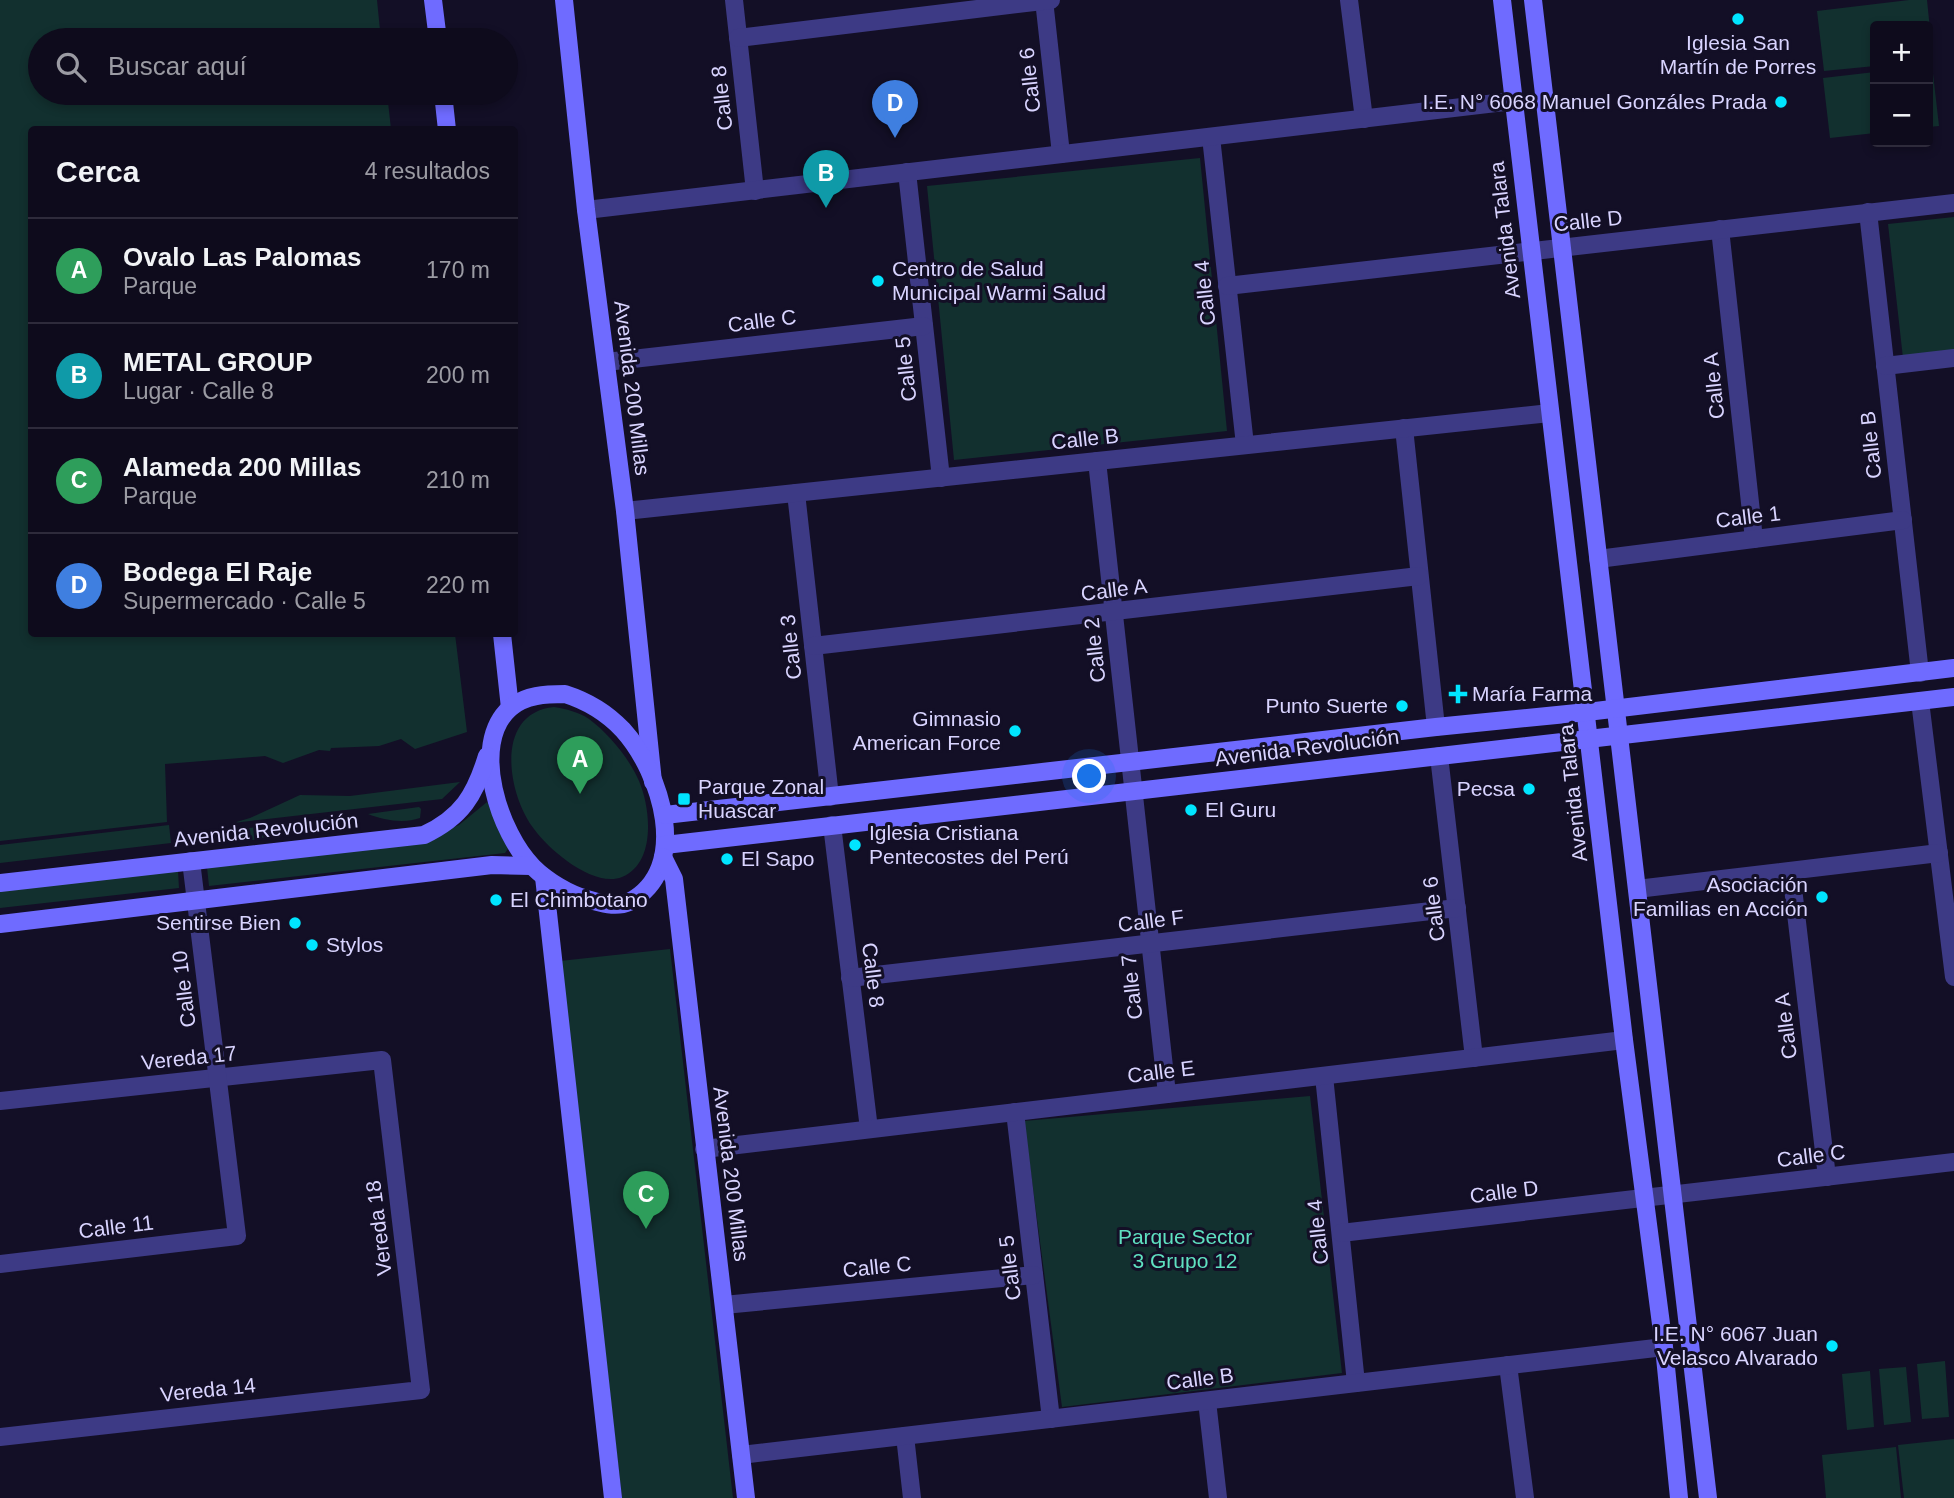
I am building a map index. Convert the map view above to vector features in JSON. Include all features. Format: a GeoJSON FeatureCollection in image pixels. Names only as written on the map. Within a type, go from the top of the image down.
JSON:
{"type":"FeatureCollection","features":[{"type":"Feature","properties":{"kind":"street"},"geometry":{"type":"LineString","coordinates":[[433,0],[436,28]]}},
{"type":"Feature","properties":{"kind":"street","name":"Avenida 200 Millas"},"geometry":{"type":"LineString","coordinates":[[564,0],[586,210],[625,511],[653,782]]}},
{"type":"Feature","properties":{"kind":"street","name":"Calle 8"},"geometry":{"type":"LineString","coordinates":[[734,0],[755,191]]}},
{"type":"Feature","properties":{"kind":"street","name":"Calle 6"},"geometry":{"type":"LineString","coordinates":[[1044,0],[1060,154]]}},
{"type":"Feature","properties":{"kind":"street"},"geometry":{"type":"LineString","coordinates":[[738,38],[1051,0]]}},
{"type":"Feature","properties":{"kind":"street"},"geometry":{"type":"LineString","coordinates":[[1349,0],[1364,119]]}},
{"type":"Feature","properties":{"kind":"street","name":"Avenida Talara"},"geometry":{"type":"LineString","coordinates":[[1502,0],[1624,1040],[1664,1347],[1679,1498]]}},
{"type":"Feature","properties":{"kind":"street"},"geometry":{"type":"LineString","coordinates":[[1533,0],[1709,1498]]}},
{"type":"Feature","properties":{"kind":"street"},"geometry":{"type":"LineString","coordinates":[[586,210],[1513,101]]}},
{"type":"Feature","properties":{"kind":"street"},"geometry":{"type":"LineString","coordinates":[[444,105],[447,126]]}},
{"type":"Feature","properties":{"kind":"street","name":"Calle 4"},"geometry":{"type":"LineString","coordinates":[[1211,137],[1245,445]]}},
{"type":"Feature","properties":{"kind":"street","name":"Calle 5"},"geometry":{"type":"LineString","coordinates":[[907,172],[941,478]]}},
{"type":"Feature","properties":{"kind":"street","name":"Calle D"},"geometry":{"type":"LineString","coordinates":[[1227,286],[1954,203]]}},
{"type":"Feature","properties":{"kind":"street","name":"Calle B"},"geometry":{"type":"LineString","coordinates":[[1868,212],[1920,673]]}},
{"type":"Feature","properties":{"kind":"street","name":"Calle A"},"geometry":{"type":"LineString","coordinates":[[1720,229],[1754,539]]}},
{"type":"Feature","properties":{"kind":"street","name":"Calle C"},"geometry":{"type":"LineString","coordinates":[[606,362],[924,326]]}},
{"type":"Feature","properties":{"kind":"street"},"geometry":{"type":"LineString","coordinates":[[1885,366],[1954,358]]}},
{"type":"Feature","properties":{"kind":"street","name":"Calle B"},"geometry":{"type":"LineString","coordinates":[[625,511],[1550,413]]}},
{"type":"Feature","properties":{"kind":"street"},"geometry":{"type":"LineString","coordinates":[[1404,428],[1436,727]]}},
{"type":"Feature","properties":{"kind":"street","name":"Calle 2"},"geometry":{"type":"LineString","coordinates":[[1097,461],[1133,792]]}},
{"type":"Feature","properties":{"kind":"street","name":"Calle 3"},"geometry":{"type":"LineString","coordinates":[[796,493],[831,797]]}},
{"type":"Feature","properties":{"kind":"street","name":"Calle 1"},"geometry":{"type":"LineString","coordinates":[[1598,559],[1903,520]]}},
{"type":"Feature","properties":{"kind":"street","name":"Calle A"},"geometry":{"type":"LineString","coordinates":[[813,646],[1419,576]]}},
{"type":"Feature","properties":{"kind":"street"},"geometry":{"type":"LineString","coordinates":[[502,637],[510,708]]}},
{"type":"Feature","properties":{"kind":"street","name":"Avenida Revolución"},"geometry":{"type":"LineString","coordinates":[[665,816],[1436,727],[1616,709],[1954,668]]}},
{"type":"Feature","properties":{"kind":"street"},"geometry":{"type":"LineString","coordinates":[[565,694],[581,699],[623,730],[645,763],[653,782],[665,816],[664,851],[656,879],[643,894],[625,904],[605,905],[582,898],[538,872],[511,838],[497,801],[490,748],[497,725],[510,708],[535,695],[565,694]]}},
{"type":"Feature","properties":{"kind":"street","name":"Avenida Revolución"},"geometry":{"type":"LineString","coordinates":[[664,851],[831,825],[1954,697]]}},
{"type":"Feature","properties":{"kind":"street"},"geometry":{"type":"LineString","coordinates":[[1920,701],[1954,978]]}},
{"type":"Feature","properties":{"kind":"street","name":"Avenida Revolución"},"geometry":{"type":"LineString","coordinates":[[0,883],[424,835],[441,827],[461,811],[472,794],[490,748]]}},
{"type":"Feature","properties":{"kind":"street","name":"Calle 6"},"geometry":{"type":"LineString","coordinates":[[1439,755],[1474,1058]]}},
{"type":"Feature","properties":{"kind":"street","name":"Calle 7"},"geometry":{"type":"LineString","coordinates":[[1133,792],[1167,1094]]}},
{"type":"Feature","properties":{"kind":"street","name":"Calle 8"},"geometry":{"type":"LineString","coordinates":[[831,825],[869,1129]]}},
{"type":"Feature","properties":{"kind":"street","name":"Avenida 200 Millas"},"geometry":{"type":"LineString","coordinates":[[664,851],[674,879],[746,1498]]}},
{"type":"Feature","properties":{"kind":"street"},"geometry":{"type":"LineString","coordinates":[[1637,889],[1939,853]]}},
{"type":"Feature","properties":{"kind":"street","name":"Calle 10"},"geometry":{"type":"LineString","coordinates":[[191,861],[237,1236]]}},
{"type":"Feature","properties":{"kind":"street"},"geometry":{"type":"LineString","coordinates":[[0,924],[492,865],[538,872]]}},
{"type":"Feature","properties":{"kind":"street","name":"Calle A"},"geometry":{"type":"LineString","coordinates":[[1791,871],[1827,1177]]}},
{"type":"Feature","properties":{"kind":"street"},"geometry":{"type":"LineString","coordinates":[[538,872],[613,1498]]}},
{"type":"Feature","properties":{"kind":"street","name":"Calle F"},"geometry":{"type":"LineString","coordinates":[[850,978],[1457,908]]}},
{"type":"Feature","properties":{"kind":"street","name":"Calle E"},"geometry":{"type":"LineString","coordinates":[[704,1149],[1624,1040]]}},
{"type":"Feature","properties":{"kind":"street","name":"Vereda 17"},"geometry":{"type":"LineString","coordinates":[[0,1101],[383,1060]]}},
{"type":"Feature","properties":{"kind":"street","name":"Vereda 18"},"geometry":{"type":"LineString","coordinates":[[383,1060],[421,1390]]}},
{"type":"Feature","properties":{"kind":"street","name":"Calle 4"},"geometry":{"type":"LineString","coordinates":[[1324,1076],[1356,1383]]}},
{"type":"Feature","properties":{"kind":"street","name":"Calle 5"},"geometry":{"type":"LineString","coordinates":[[1015,1112],[1051,1419]]}},
{"type":"Feature","properties":{"kind":"street","name":"Calle C"},"geometry":{"type":"LineString","coordinates":[[1673,1195],[1954,1162]]}},
{"type":"Feature","properties":{"kind":"street","name":"Calle D"},"geometry":{"type":"LineString","coordinates":[[1341,1233],[1673,1195]]}},
{"type":"Feature","properties":{"kind":"street","name":"Calle 11"},"geometry":{"type":"LineString","coordinates":[[0,1264],[237,1236]]}},
{"type":"Feature","properties":{"kind":"street","name":"Calle C"},"geometry":{"type":"LineString","coordinates":[[724,1305],[1034,1275]]}},
{"type":"Feature","properties":{"kind":"street","name":"Calle B"},"geometry":{"type":"LineString","coordinates":[[741,1455],[1664,1347]]}},
{"type":"Feature","properties":{"kind":"street"},"geometry":{"type":"LineString","coordinates":[[1508,1365],[1525,1498]]}},
{"type":"Feature","properties":{"kind":"street","name":"Vereda 14"},"geometry":{"type":"LineString","coordinates":[[0,1437],[421,1390]]}},
{"type":"Feature","properties":{"kind":"street"},"geometry":{"type":"LineString","coordinates":[[1207,1401],[1218,1498]]}},
{"type":"Feature","properties":{"kind":"street"},"geometry":{"type":"LineString","coordinates":[[905,1436],[912,1498]]}},
{"type":"Feature","properties":{"kind":"green space"},"geometry":{"type":"Polygon","coordinates":[[[0,0],[377,0],[380,28],[28,28],[28,105],[388,105],[391,126],[28,126],[28,637],[455,637],[467,732],[415,749],[401,739],[379,746],[319,750],[283,763],[265,756],[165,764],[167,822],[0,841],[0,0]]]}},
{"type":"Feature","properties":{"kind":"green space"},"geometry":{"type":"Polygon","coordinates":[[[1927,0],[1929,21],[1870,21],[1870,66],[1824,71],[1817,11],[1927,0]]]}},
{"type":"Feature","properties":{"kind":"green space"},"geometry":{"type":"Polygon","coordinates":[[[1870,73],[1870,134],[1830,138],[1823,78],[1870,73]]]}},
{"type":"Feature","properties":{"kind":"green space"},"geometry":{"type":"Polygon","coordinates":[[[1933,74],[1939,126],[1933,127],[1933,74]]]}},
{"type":"Feature","properties":{"kind":"green space"},"geometry":{"type":"Polygon","coordinates":[[[1200,158],[1227,431],[954,460],[927,186],[1200,158]]]}},
{"type":"Feature","properties":{"kind":"green space"},"geometry":{"type":"Polygon","coordinates":[[[1954,217],[1954,352],[1903,358],[1888,224],[1954,217]]]}},
{"type":"Feature","properties":{"kind":"green space"},"geometry":{"type":"Polygon","coordinates":[[[554,707],[581,714],[596,725],[624,755],[639,781],[646,806],[648,834],[641,860],[633,870],[622,877],[599,877],[561,857],[534,829],[517,796],[511,757],[514,739],[522,724],[535,713],[554,707]]]}},
{"type":"Feature","properties":{"kind":"green space"},"geometry":{"type":"Polygon","coordinates":[[[460,782],[442,799],[233,823],[300,795],[350,796],[460,782]]]}},
{"type":"Feature","properties":{"kind":"green space"},"geometry":{"type":"Polygon","coordinates":[[[487,802],[510,846],[505,853],[209,886],[207,867],[433,835],[459,825],[487,802]]]}},
{"type":"Feature","properties":{"kind":"green space"},"geometry":{"type":"Polygon","coordinates":[[[419,807],[420,818],[407,821],[368,814],[419,807]]]}},
{"type":"Feature","properties":{"kind":"green space"},"geometry":{"type":"Polygon","coordinates":[[[169,825],[171,843],[0,863],[0,845],[169,825]]]}},
{"type":"Feature","properties":{"kind":"green space"},"geometry":{"type":"Polygon","coordinates":[[[279,825],[271,834],[258,839],[231,843],[225,838],[225,834],[230,830],[279,825]]]}},
{"type":"Feature","properties":{"kind":"green space"},"geometry":{"type":"Polygon","coordinates":[[[178,871],[179,888],[0,908],[0,891],[178,871]]]}},
{"type":"Feature","properties":{"kind":"green space"},"geometry":{"type":"Polygon","coordinates":[[[670,949],[733,1498],[622,1498],[560,961],[670,949]]]}},
{"type":"Feature","properties":{"kind":"green space","name":"Parque Sector 3 Grupo 12"},"geometry":{"type":"Polygon","coordinates":[[[1310,1096],[1342,1373],[1062,1407],[1024,1121],[1310,1096]]]}},
{"type":"Feature","properties":{"kind":"green space"},"geometry":{"type":"Polygon","coordinates":[[[1945,1361],[1949,1417],[1922,1419],[1917,1364],[1945,1361]]]}},
{"type":"Feature","properties":{"kind":"green space"},"geometry":{"type":"Polygon","coordinates":[[[1906,1367],[1911,1422],[1884,1425],[1879,1369],[1906,1367]]]}},
{"type":"Feature","properties":{"kind":"green space"},"geometry":{"type":"Polygon","coordinates":[[[1870,1371],[1874,1427],[1847,1430],[1842,1374],[1870,1371]]]}},
{"type":"Feature","properties":{"kind":"green space"},"geometry":{"type":"Polygon","coordinates":[[[1954,1439],[1954,1498],[1904,1498],[1898,1445],[1954,1439]]]}},
{"type":"Feature","properties":{"kind":"green space"},"geometry":{"type":"Polygon","coordinates":[[[1896,1447],[1901,1498],[1826,1498],[1822,1455],[1896,1447]]]}},
{"type":"Feature","properties":{"kind":"place","name":"Iglesia San Martín de Porres"},"geometry":{"type":"Point","coordinates":[1738,19]}},
{"type":"Feature","properties":{"kind":"place","name":"I.E. N° 6068 Manuel Gonzáles Prada"},"geometry":{"type":"Point","coordinates":[1781,102]}},
{"type":"Feature","properties":{"kind":"place","name":"Bodega El Raje"},"geometry":{"type":"Point","coordinates":[895,138]}},
{"type":"Feature","properties":{"kind":"place","name":"METAL GROUP"},"geometry":{"type":"Point","coordinates":[826,208]}},
{"type":"Feature","properties":{"kind":"place","name":"Centro de Salud Municipal Warmi Salud"},"geometry":{"type":"Point","coordinates":[878,281]}},
{"type":"Feature","properties":{"kind":"place","name":"María Farma"},"geometry":{"type":"Point","coordinates":[1458,694]}},
{"type":"Feature","properties":{"kind":"place","name":"Punto Suerte"},"geometry":{"type":"Point","coordinates":[1402,706]}},
{"type":"Feature","properties":{"kind":"place","name":"Gimnasio American Force"},"geometry":{"type":"Point","coordinates":[1015,731]}},
{"type":"Feature","properties":{"kind":"place","name":"Pecsa"},"geometry":{"type":"Point","coordinates":[1529,789]}},
{"type":"Feature","properties":{"kind":"place","name":"Ovalo Las Palomas"},"geometry":{"type":"Point","coordinates":[580,794]}},
{"type":"Feature","properties":{"kind":"place","name":"Parque Zonal Huascar"},"geometry":{"type":"Point","coordinates":[684,799]}},
{"type":"Feature","properties":{"kind":"place","name":"El Guru"},"geometry":{"type":"Point","coordinates":[1191,810]}},
{"type":"Feature","properties":{"kind":"place","name":"Iglesia Cristiana Pentecostes del Perú"},"geometry":{"type":"Point","coordinates":[855,845]}},
{"type":"Feature","properties":{"kind":"place","name":"El Sapo"},"geometry":{"type":"Point","coordinates":[727,859]}},
{"type":"Feature","properties":{"kind":"place","name":"Asociación Familias en Acción"},"geometry":{"type":"Point","coordinates":[1822,897]}},
{"type":"Feature","properties":{"kind":"place","name":"El Chimbotano"},"geometry":{"type":"Point","coordinates":[496,900]}},
{"type":"Feature","properties":{"kind":"place","name":"Sentirse Bien"},"geometry":{"type":"Point","coordinates":[295,923]}},
{"type":"Feature","properties":{"kind":"place","name":"Stylos"},"geometry":{"type":"Point","coordinates":[312,945]}},
{"type":"Feature","properties":{"kind":"place","name":"Alameda 200 Millas"},"geometry":{"type":"Point","coordinates":[646,1229]}},
{"type":"Feature","properties":{"kind":"place","name":"I.E. N° 6067 Juan Velasco Alvarado"},"geometry":{"type":"Point","coordinates":[1832,1346]}}]}
